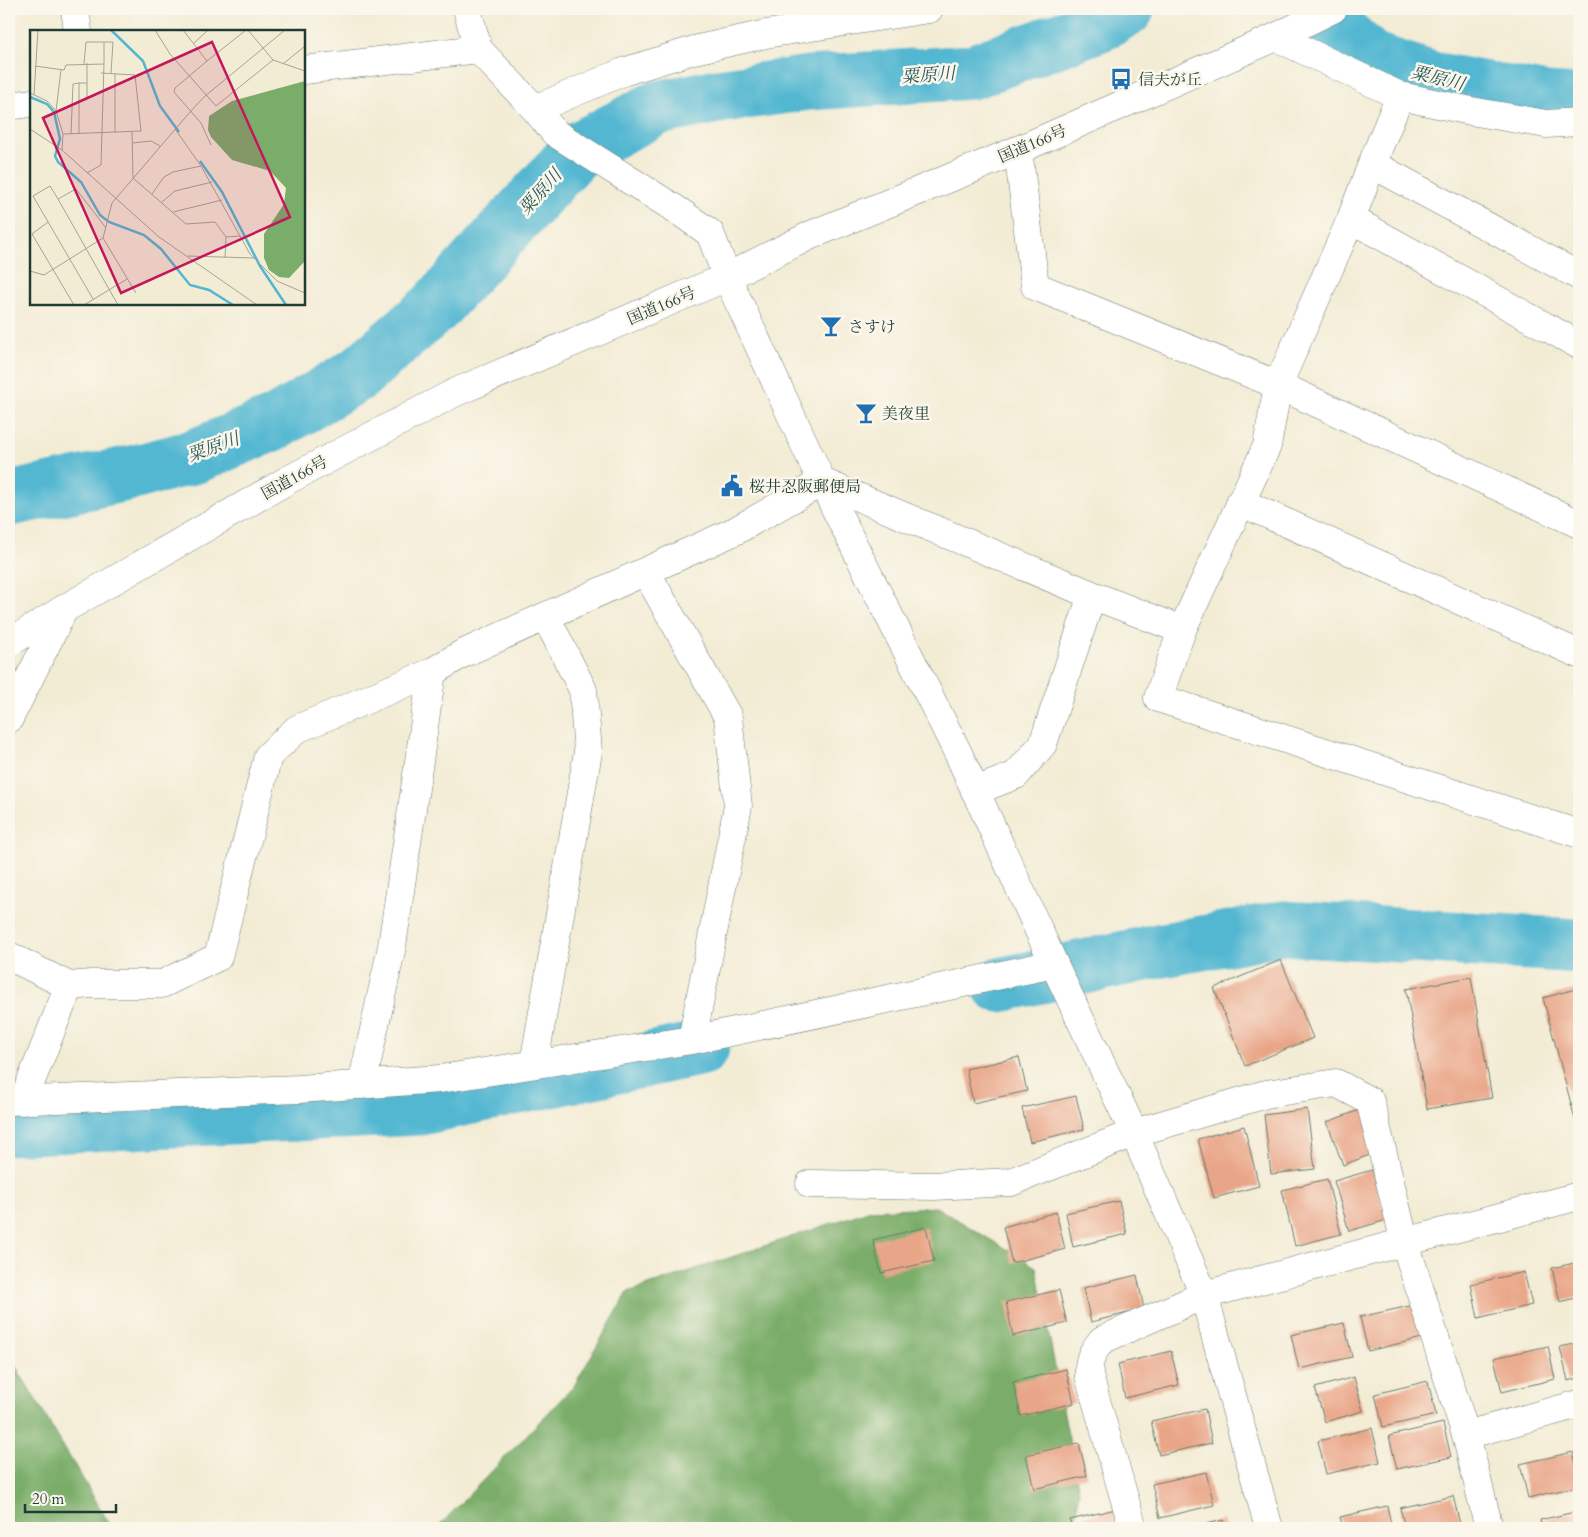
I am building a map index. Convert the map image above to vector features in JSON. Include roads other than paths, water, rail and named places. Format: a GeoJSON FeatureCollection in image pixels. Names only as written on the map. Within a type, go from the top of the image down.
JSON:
{"type":"FeatureCollection","features":[{"type":"Feature","properties":{"kind":"main road"},"geometry":{"type":"LineString","coordinates":[[75,9],[78,30]]}},
{"type":"Feature","properties":{"kind":"main road"},"geometry":{"type":"LineString","coordinates":[[467,9],[478,49],[535,109],[554,133],[677,210],[710,233],[727,277],[822,482],[976,791],[1054,964],[1134,1133],[1204,1295],[1269,1528]]}},
{"type":"Feature","properties":{"kind":"main road"},"geometry":{"type":"LineString","coordinates":[[535,109],[623,72],[694,50],[766,34],[929,9]]}},
{"type":"Feature","properties":{"kind":"main road","name":"国道166号"},"geometry":{"type":"LineString","coordinates":[[9,643],[64,609],[288,480],[454,393],[727,277],[811,235],[1018,150],[1276,37],[1333,9]]}},
{"type":"Feature","properties":{"kind":"main road"},"geometry":{"type":"LineString","coordinates":[[1276,37],[1400,96],[1546,124],[1579,122]]}},
{"type":"Feature","properties":{"kind":"main road"},"geometry":{"type":"LineString","coordinates":[[305,70],[478,49]]}},
{"type":"Feature","properties":{"kind":"main road"},"geometry":{"type":"LineString","coordinates":[[1400,96],[1351,219],[1278,385],[1267,446],[1182,630],[1158,698],[1579,834]]}},
{"type":"Feature","properties":{"kind":"main road"},"geometry":{"type":"LineString","coordinates":[[9,106],[30,103]]}},
{"type":"Feature","properties":{"kind":"main road"},"geometry":{"type":"LineString","coordinates":[[1018,150],[1035,286],[1278,385],[1579,524]]}},
{"type":"Feature","properties":{"kind":"main road"},"geometry":{"type":"LineString","coordinates":[[1372,164],[1579,276]]}},
{"type":"Feature","properties":{"kind":"main road"},"geometry":{"type":"LineString","coordinates":[[1351,219],[1579,345]]}},
{"type":"Feature","properties":{"kind":"main road"},"geometry":{"type":"LineString","coordinates":[[9,956],[68,986],[91,984],[162,984],[218,956],[268,756],[297,729],[432,672],[462,654],[735,531],[822,482]]}},
{"type":"Feature","properties":{"kind":"main road"},"geometry":{"type":"LineString","coordinates":[[822,482],[1092,595],[1182,630]]}},
{"type":"Feature","properties":{"kind":"main road"},"geometry":{"type":"LineString","coordinates":[[1240,502],[1579,654]]}},
{"type":"Feature","properties":{"kind":"main road"},"geometry":{"type":"LineString","coordinates":[[646,572],[728,717],[738,806],[692,1040]]}},
{"type":"Feature","properties":{"kind":"main road"},"geometry":{"type":"LineString","coordinates":[[976,791],[1016,775],[1043,744],[1092,595]]}},
{"type":"Feature","properties":{"kind":"main road"},"geometry":{"type":"LineString","coordinates":[[9,719],[64,609]]}},
{"type":"Feature","properties":{"kind":"main road"},"geometry":{"type":"LineString","coordinates":[[534,1064],[588,752],[583,690],[546,617]]}},
{"type":"Feature","properties":{"kind":"main road"},"geometry":{"type":"LineString","coordinates":[[362,1085],[392,946],[432,672]]}},
{"type":"Feature","properties":{"kind":"main road"},"geometry":{"type":"LineString","coordinates":[[68,986],[16,1101],[362,1085],[440,1079],[692,1040],[1054,964]]}},
{"type":"Feature","properties":{"kind":"main road"},"geometry":{"type":"LineString","coordinates":[[810,1184],[934,1186],[1011,1182],[1134,1133],[1266,1094],[1336,1082],[1370,1102],[1405,1243],[1466,1435],[1489,1528]]}},
{"type":"Feature","properties":{"kind":"main road"},"geometry":{"type":"LineString","coordinates":[[1133,1528],[1089,1376],[1088,1364],[1093,1351],[1102,1340],[1204,1295],[1579,1196]]}},
{"type":"Feature","properties":{"kind":"main road"},"geometry":{"type":"LineString","coordinates":[[1466,1435],[1579,1404]]}},
{"type":"Feature","properties":{"kind":"waterway","name":"粟原川"},"geometry":{"type":"LineString","coordinates":[[9,499],[136,472],[193,457],[277,422],[358,374],[434,308],[580,148],[657,108],[718,96],[809,83],[972,72],[1101,24],[1127,9]]}},
{"type":"Feature","properties":{"kind":"waterway","name":"粟原川"},"geometry":{"type":"LineString","coordinates":[[1316,9],[1371,59],[1432,79],[1547,100],[1579,102]]}},
{"type":"Feature","properties":{"kind":"waterway"},"geometry":{"type":"LineString","coordinates":[[999,985],[1158,951],[1283,928],[1579,946]]}},
{"type":"Feature","properties":{"kind":"waterway"},"geometry":{"type":"LineString","coordinates":[[9,1128],[420,1108],[702,1048]]}},
{"type":"Feature","properties":{"kind":"place","name":"信夫が丘"},"geometry":{"type":"Point","coordinates":[1121,79]}},
{"type":"Feature","properties":{"kind":"place","name":"さすけ"},"geometry":{"type":"Point","coordinates":[831,326]}},
{"type":"Feature","properties":{"kind":"place","name":"美夜里"},"geometry":{"type":"Point","coordinates":[866,413]}},
{"type":"Feature","properties":{"kind":"place","name":"桜井忍阪郵便局"},"geometry":{"type":"Point","coordinates":[732,486]}}]}
